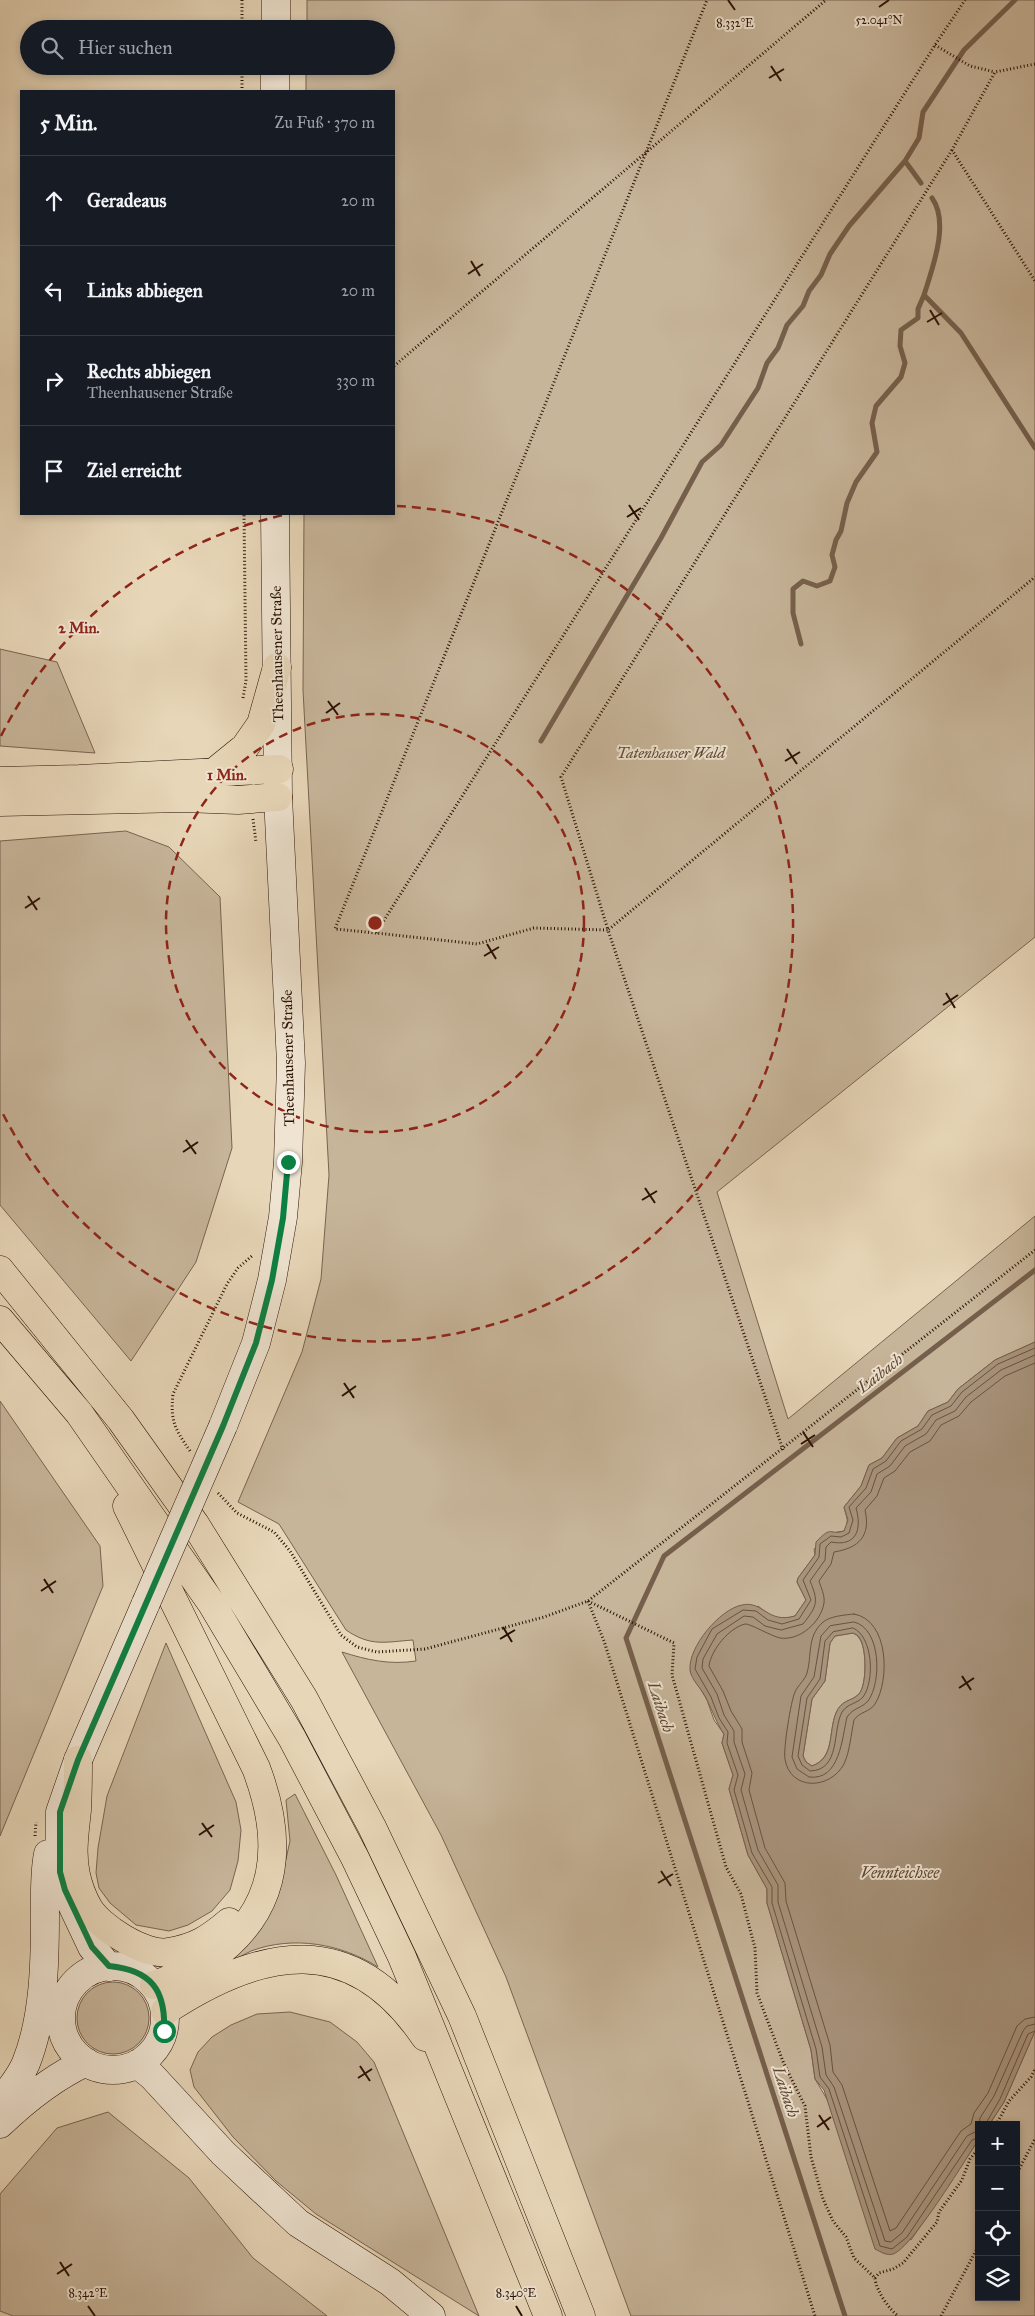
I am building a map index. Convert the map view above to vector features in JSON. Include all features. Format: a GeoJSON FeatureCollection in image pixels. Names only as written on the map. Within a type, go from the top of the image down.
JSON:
{"type":"FeatureCollection","features":[{"type":"Feature","properties":{"kind":"highway"},"geometry":{"type":"LineString","coordinates":[[213,773],[245,747],[261,724],[277,666]]}},
{"type":"Feature","properties":{"kind":"highway"},"geometry":{"type":"LineString","coordinates":[[0,781],[279,769]]}},
{"type":"Feature","properties":{"kind":"highway"},"geometry":{"type":"LineString","coordinates":[[0,802],[252,799],[278,797]]}},
{"type":"Feature","properties":{"kind":"highway"},"geometry":{"type":"LineString","coordinates":[[0,1270],[115,1412],[161,1476],[195,1524],[304,1699],[372,1827],[462,2016],[581,2316]]}},
{"type":"Feature","properties":{"kind":"highway"},"geometry":{"type":"LineString","coordinates":[[0,1320],[79,1414],[212,1604],[292,1738],[355,1858],[402,1957],[548,2316]]}},
{"type":"Feature","properties":{"kind":"highway"},"geometry":{"type":"LineString","coordinates":[[79,1414],[133,1516],[256,1768],[265,1790],[271,1819],[270,1882],[260,1905],[247,1926],[229,1945],[208,1961],[182,1975],[154,1985]]}},
{"type":"Feature","properties":{"kind":"highway"},"geometry":{"type":"LineString","coordinates":[[78,1760],[77,1808],[73,1841],[76,1875],[88,1908],[129,1943],[144,1949],[167,1953],[206,1941],[237,1916],[256,1884],[271,1848]]}},
{"type":"Feature","properties":{"kind":"highway"},"geometry":{"type":"LineString","coordinates":[[165,2011],[189,1995],[257,1966],[292,1959],[318,1959],[344,1966],[367,1978],[387,1992],[417,2024],[449,2073]]}},
{"type":"Feature","properties":{"kind":"main road"},"geometry":{"type":"LineString","coordinates":[[276,0],[276,20]]}},
{"type":"Feature","properties":{"kind":"main road"},"geometry":{"type":"LineString","coordinates":[[274,90],[275,75]]}},
{"type":"Feature","properties":{"kind":"main road","name":"Theenhausener Straße"},"geometry":{"type":"LineString","coordinates":[[109,1966],[92,1947],[65,1890],[60,1872],[60,1812],[78,1760],[223,1426],[256,1343],[283,1218],[288,1162],[291,1063],[278,797],[275,515]]}},
{"type":"Feature","properties":{"kind":"main road"},"geometry":{"type":"LineString","coordinates":[[0,2102],[25,2065],[33,2040],[40,2004],[45,1917],[45,1872],[60,1812]]}},
{"type":"Feature","properties":{"kind":"main road","name":"Theenhausener Straße"},"geometry":{"type":"LineString","coordinates":[[65,1890],[67,1919],[81,1978]]}},
{"type":"Feature","properties":{"kind":"main road"},"geometry":{"type":"LineString","coordinates":[[109,1966],[126,1968],[141,1974],[154,1985],[161,1997],[165,2011],[164,2031],[146,2057],[120,2070],[102,2069],[86,2062],[74,2052],[65,2038],[62,2022],[63,2005],[70,1990],[81,1978],[94,1970],[109,1966]]}},
{"type":"Feature","properties":{"kind":"main road"},"geometry":{"type":"LineString","coordinates":[[0,2110],[55,2055],[65,2038]]}},
{"type":"Feature","properties":{"kind":"main road"},"geometry":{"type":"LineString","coordinates":[[146,2057],[164,2069],[223,2153],[298,2223],[390,2282],[431,2316]]}},
{"type":"Feature","properties":{"kind":"main road"},"geometry":{"type":"LineString","coordinates":[[0,2124],[18,2107],[67,2071],[86,2062]]}},
{"type":"Feature","properties":{"kind":"path"},"geometry":{"type":"LineString","coordinates":[[242,0],[242,20]]}},
{"type":"Feature","properties":{"kind":"path"},"geometry":{"type":"LineString","coordinates":[[707,0],[335,929],[477,944],[534,928],[608,930],[1035,577]]}},
{"type":"Feature","properties":{"kind":"path"},"geometry":{"type":"LineString","coordinates":[[395,365],[826,0]]}},
{"type":"Feature","properties":{"kind":"path"},"geometry":{"type":"LineString","coordinates":[[376,933],[965,0]]}},
{"type":"Feature","properties":{"kind":"path"},"geometry":{"type":"LineString","coordinates":[[935,45],[970,66],[995,72],[1035,64]]}},
{"type":"Feature","properties":{"kind":"path"},"geometry":{"type":"LineString","coordinates":[[783,1450],[608,930],[561,777],[952,150],[995,72]]}},
{"type":"Feature","properties":{"kind":"path"},"geometry":{"type":"LineString","coordinates":[[242,75],[242,90]]}},
{"type":"Feature","properties":{"kind":"path"},"geometry":{"type":"LineString","coordinates":[[952,150],[1035,281]]}},
{"type":"Feature","properties":{"kind":"path"},"geometry":{"type":"LineString","coordinates":[[243,700],[246,681],[244,515]]}},
{"type":"Feature","properties":{"kind":"path"},"geometry":{"type":"LineString","coordinates":[[252,799],[258,849]]}},
{"type":"Feature","properties":{"kind":"path"},"geometry":{"type":"LineString","coordinates":[[217,1491],[237,1514],[274,1532],[290,1551],[341,1635],[357,1647],[377,1652],[425,1649],[544,1617],[588,1600],[783,1450],[1035,1250]]}},
{"type":"Feature","properties":{"kind":"path"},"geometry":{"type":"LineString","coordinates":[[195,1459],[174,1427],[171,1412],[173,1394],[227,1284],[238,1268],[254,1254],[252,1263]]}},
{"type":"Feature","properties":{"kind":"path"},"geometry":{"type":"LineString","coordinates":[[588,1600],[622,1619],[674,1643],[672,1675],[726,1867],[741,1894],[755,1948],[757,1993],[784,2064],[805,2106],[811,2157],[823,2199],[833,2221],[846,2237],[854,2258],[875,2278]]}},
{"type":"Feature","properties":{"kind":"path"},"geometry":{"type":"LineString","coordinates":[[588,1600],[604,1641],[815,2316]]}},
{"type":"Feature","properties":{"kind":"path"},"geometry":{"type":"LineString","coordinates":[[998,2121],[1009,2101],[1031,2078],[1035,2069]]}},
{"type":"Feature","properties":{"kind":"path"},"geometry":{"type":"LineString","coordinates":[[1020,2167],[1035,2140]]}},
{"type":"Feature","properties":{"kind":"path"},"geometry":{"type":"LineString","coordinates":[[898,2316],[886,2302],[875,2284],[875,2278],[879,2272],[893,2269],[903,2263],[937,2222],[939,2212],[962,2180],[970,2159],[975,2153]]}},
{"type":"Feature","properties":{"kind":"path"},"geometry":{"type":"LineString","coordinates":[[941,2316],[975,2252]]}},
{"type":"Feature","properties":{"kind":"green space","name":"Tatenhauser Wald"},"geometry":{"type":"Polygon","coordinates":[[[307,0],[1035,0],[1035,937],[717,1192],[788,1419],[1035,1216],[1035,1342],[995,1360],[958,1389],[948,1402],[928,1411],[918,1426],[897,1438],[882,1458],[869,1465],[861,1486],[844,1507],[847,1522],[846,1528],[844,1531],[837,1532],[814,1549],[815,1555],[798,1578],[797,1582],[806,1600],[795,1616],[775,1617],[758,1606],[690,1671],[707,1700],[714,1720],[724,1734],[722,1743],[733,1775],[729,1789],[748,1855],[767,1889],[767,1903],[811,2050],[815,2079],[911,2240],[975,2145],[975,2301],[1020,2301],[1020,2121],[992,2121],[1004,2102],[1035,2031],[1035,2316],[631,2316],[506,1977],[441,1835],[342,1652],[379,1661],[416,1661],[413,1640],[371,1641],[346,1630],[279,1524],[238,1502],[302,1352],[321,1279],[329,1175],[303,690],[304,515],[395,515],[395,90],[306,90],[306,75],[395,75],[395,20],[307,20],[307,0]]]}},
{"type":"Feature","properties":{"kind":"green space"},"geometry":{"type":"Polygon","coordinates":[[[0,649],[57,662],[95,753],[0,746],[0,649]]]}},
{"type":"Feature","properties":{"kind":"green space"},"geometry":{"type":"Polygon","coordinates":[[[126,831],[169,847],[220,897],[232,1148],[196,1262],[131,1361],[0,1205],[0,841],[126,831]]]}},
{"type":"Feature","properties":{"kind":"green space"},"geometry":{"type":"Polygon","coordinates":[[[0,1401],[100,1546],[103,1586],[0,1836],[0,1401]]]}},
{"type":"Feature","properties":{"kind":"green space"},"geometry":{"type":"Polygon","coordinates":[[[853,1633],[859,1637],[864,1649],[864,1683],[856,1697],[838,1708],[828,1751],[819,1762],[812,1766],[806,1762],[803,1756],[812,1699],[825,1681],[830,1643],[835,1636],[853,1633]]]}},
{"type":"Feature","properties":{"kind":"green space"},"geometry":{"type":"Polygon","coordinates":[[[166,1643],[236,1802],[241,1830],[238,1861],[230,1890],[212,1911],[188,1925],[169,1931],[136,1925],[110,1903],[99,1888],[96,1873],[98,1848],[107,1796],[166,1643]]]}},
{"type":"Feature","properties":{"kind":"green space"},"geometry":{"type":"Polygon","coordinates":[[[295,1794],[336,1875],[378,1967],[364,1959],[333,1948],[317,1944],[300,1943],[267,1946],[251,1951],[220,1967],[280,1886],[290,1841],[286,1800],[295,1794]]]}},
{"type":"Feature","properties":{"kind":"green space"},"geometry":{"type":"Polygon","coordinates":[[[113,1982],[133,1988],[143,1998],[149,2018],[143,2038],[133,2048],[113,2054],[93,2048],[83,2038],[77,2018],[83,1998],[93,1988],[113,1982]]]}},
{"type":"Feature","properties":{"kind":"green space"},"geometry":{"type":"Polygon","coordinates":[[[290,2012],[330,2022],[357,2042],[374,2062],[479,2316],[316,2214],[276,2181],[233,2137],[194,2087],[190,2070],[198,2052],[212,2037],[231,2025],[257,2014],[290,2012]]]}},
{"type":"Feature","properties":{"kind":"green space"},"geometry":{"type":"Polygon","coordinates":[[[108,2112],[189,2178],[253,2258],[327,2316],[13,2316],[0,2311],[0,2194],[57,2128],[108,2112]]]}},
{"type":"Feature","properties":{"kind":"water","name":"Vennteichsee"},"geometry":{"type":"Polygon","coordinates":[[[1035,1342],[1035,2031],[1004,2102],[992,2121],[975,2121],[975,2145],[951,2183],[925,2221],[902,2248],[893,2254],[888,2254],[875,2249],[824,2090],[815,2079],[811,2050],[767,1903],[767,1889],[748,1855],[729,1789],[733,1775],[722,1743],[724,1734],[690,1670],[694,1651],[700,1640],[715,1621],[733,1608],[749,1604],[778,1617],[795,1616],[806,1600],[797,1582],[798,1578],[815,1555],[816,1542],[825,1533],[844,1531],[848,1520],[844,1507],[861,1486],[869,1465],[882,1458],[897,1438],[918,1426],[928,1411],[948,1402],[958,1389],[995,1360],[1035,1342]],[[853,1633],[835,1636],[830,1643],[825,1681],[812,1699],[803,1756],[806,1762],[812,1766],[819,1762],[828,1751],[838,1708],[856,1697],[862,1689],[865,1675],[865,1657],[862,1642],[853,1633]]]}},
{"type":"Feature","properties":{"kind":"waterway"},"geometry":{"type":"LineString","coordinates":[[921,183],[905,161],[919,138],[923,112],[964,50],[1015,0]]}},
{"type":"Feature","properties":{"kind":"waterway"},"geometry":{"type":"LineString","coordinates":[[541,741],[661,538],[702,462],[721,445],[758,388],[767,363],[778,348],[787,325],[803,306],[809,291],[821,275],[830,254],[849,226],[905,161]]}},
{"type":"Feature","properties":{"kind":"waterway"},"geometry":{"type":"LineString","coordinates":[[932,198],[937,208],[939,220],[938,246],[924,295],[961,333],[1035,448]]}},
{"type":"Feature","properties":{"kind":"waterway"},"geometry":{"type":"LineString","coordinates":[[801,644],[793,613],[793,589],[803,581],[817,586],[830,581],[835,567],[832,555],[836,540],[841,531],[847,503],[856,482],[877,452],[872,423],[876,406],[901,377],[905,363],[900,346],[901,330],[918,318],[918,309],[924,295]]}},
{"type":"Feature","properties":{"kind":"waterway","name":"Laibach"},"geometry":{"type":"LineString","coordinates":[[845,2316],[626,1638],[664,1556],[1035,1270]]}},
{"type":"Feature","properties":{"kind":"route"},"geometry":{"type":"LineString","coordinates":[[164,2031],[165,2011],[161,1997],[154,1985],[141,1974],[126,1968],[109,1966],[92,1947],[76,1916],[60,1872],[60,1812],[78,1760],[223,1426],[256,1343],[272,1280],[283,1218],[288,1162]]}}]}
